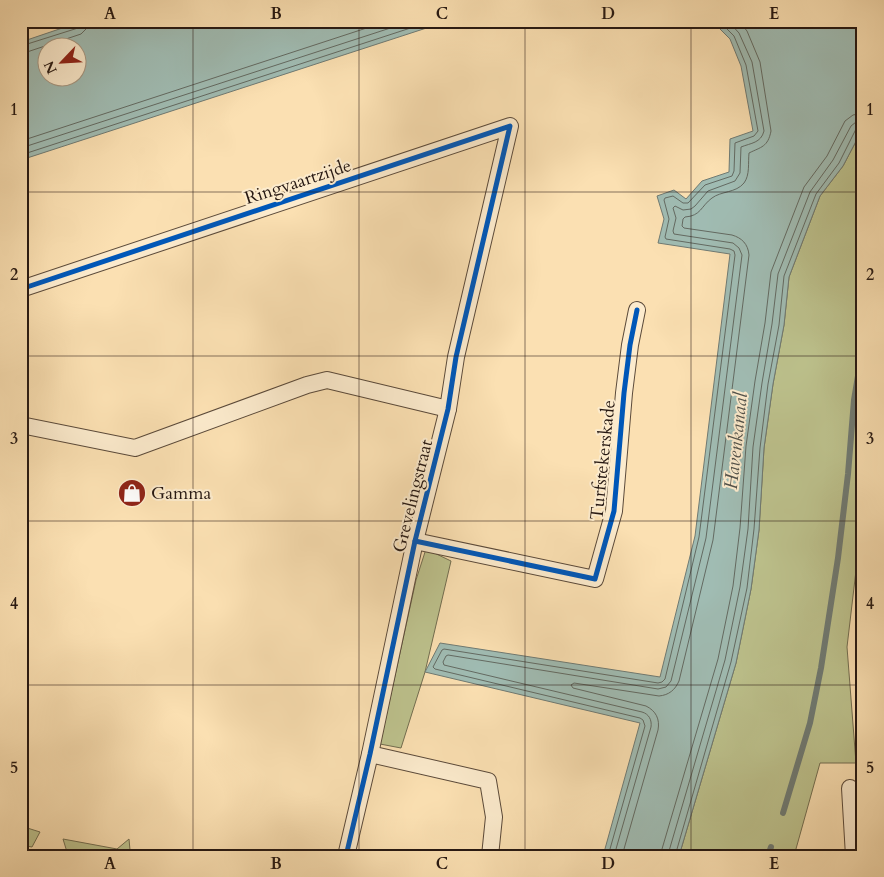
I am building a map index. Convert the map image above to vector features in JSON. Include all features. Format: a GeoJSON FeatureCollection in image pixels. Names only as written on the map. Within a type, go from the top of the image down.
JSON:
{"type":"FeatureCollection","features":[{"type":"Feature","properties":{"kind":"street","name":"Ringvaartzijde"},"geometry":{"type":"LineString","coordinates":[[21,289],[510,126],[492,202]]}},
{"type":"Feature","properties":{"kind":"street","name":"Grevelingstraat"},"geometry":{"type":"LineString","coordinates":[[346,856],[370,754],[415,541],[448,408],[456,357],[492,202]]}},
{"type":"Feature","properties":{"kind":"street","name":"Turfstekerskade"},"geometry":{"type":"LineString","coordinates":[[415,541],[596,579],[614,511],[624,393],[637,310]]}},
{"type":"Feature","properties":{"kind":"street"},"geometry":{"type":"LineString","coordinates":[[21,424],[135,448],[307,385],[327,380],[448,408]]}},
{"type":"Feature","properties":{"kind":"street"},"geometry":{"type":"LineString","coordinates":[[370,754],[488,781],[494,817],[490,856]]}},
{"type":"Feature","properties":{"kind":"street"},"geometry":{"type":"LineString","coordinates":[[850,788],[854,856]]}},
{"type":"Feature","properties":{"kind":"green space"},"geometry":{"type":"Polygon","coordinates":[[[863,128],[863,511],[847,647],[856,763],[820,763],[794,856],[679,856],[736,663],[751,589],[759,530],[764,448],[784,325],[789,277],[820,196],[843,166],[863,128]]]}},
{"type":"Feature","properties":{"kind":"green space"},"geometry":{"type":"Polygon","coordinates":[[[426,549],[451,561],[425,672],[401,748],[380,744],[416,580],[426,549]]]}},
{"type":"Feature","properties":{"kind":"green space"},"geometry":{"type":"Polygon","coordinates":[[[21,826],[40,832],[32,847],[21,845],[21,826]]]}},
{"type":"Feature","properties":{"kind":"green space"},"geometry":{"type":"Polygon","coordinates":[[[63,839],[117,849],[129,839],[130,850],[125,856],[80,856],[67,852],[63,839]]]}},
{"type":"Feature","properties":{"kind":"water"},"geometry":{"type":"Polygon","coordinates":[[[83,21],[448,21],[21,160],[21,42],[83,21]]]}},
{"type":"Feature","properties":{"kind":"water","name":"Havenkanaal"},"geometry":{"type":"Polygon","coordinates":[[[712,21],[863,21],[863,128],[843,166],[820,196],[789,277],[784,325],[764,448],[759,530],[751,589],[736,663],[679,856],[603,856],[640,723],[425,672],[440,643],[660,677],[695,536],[730,254],[658,243],[664,219],[657,196],[674,190],[686,199],[702,181],[729,172],[730,139],[753,131],[741,66],[730,39],[712,21]]]}},
{"type":"Feature","properties":{"kind":"waterway"},"geometry":{"type":"LineString","coordinates":[[783,813],[810,723],[821,668],[838,558],[854,400],[863,354]]}},
{"type":"Feature","properties":{"kind":"waterway"},"geometry":{"type":"LineString","coordinates":[[768,856],[771,847]]}},
{"type":"Feature","properties":{"kind":"cycle path"},"geometry":{"type":"LineString","coordinates":[[21,289],[510,126],[456,357],[448,409],[415,541],[370,754],[346,856]]}},
{"type":"Feature","properties":{"kind":"cycle path"},"geometry":{"type":"LineString","coordinates":[[415,541],[595,579],[614,511],[624,393],[637,310]]}},
{"type":"Feature","properties":{"kind":"place","name":"Gamma"},"geometry":{"type":"Point","coordinates":[132,493]}}]}
